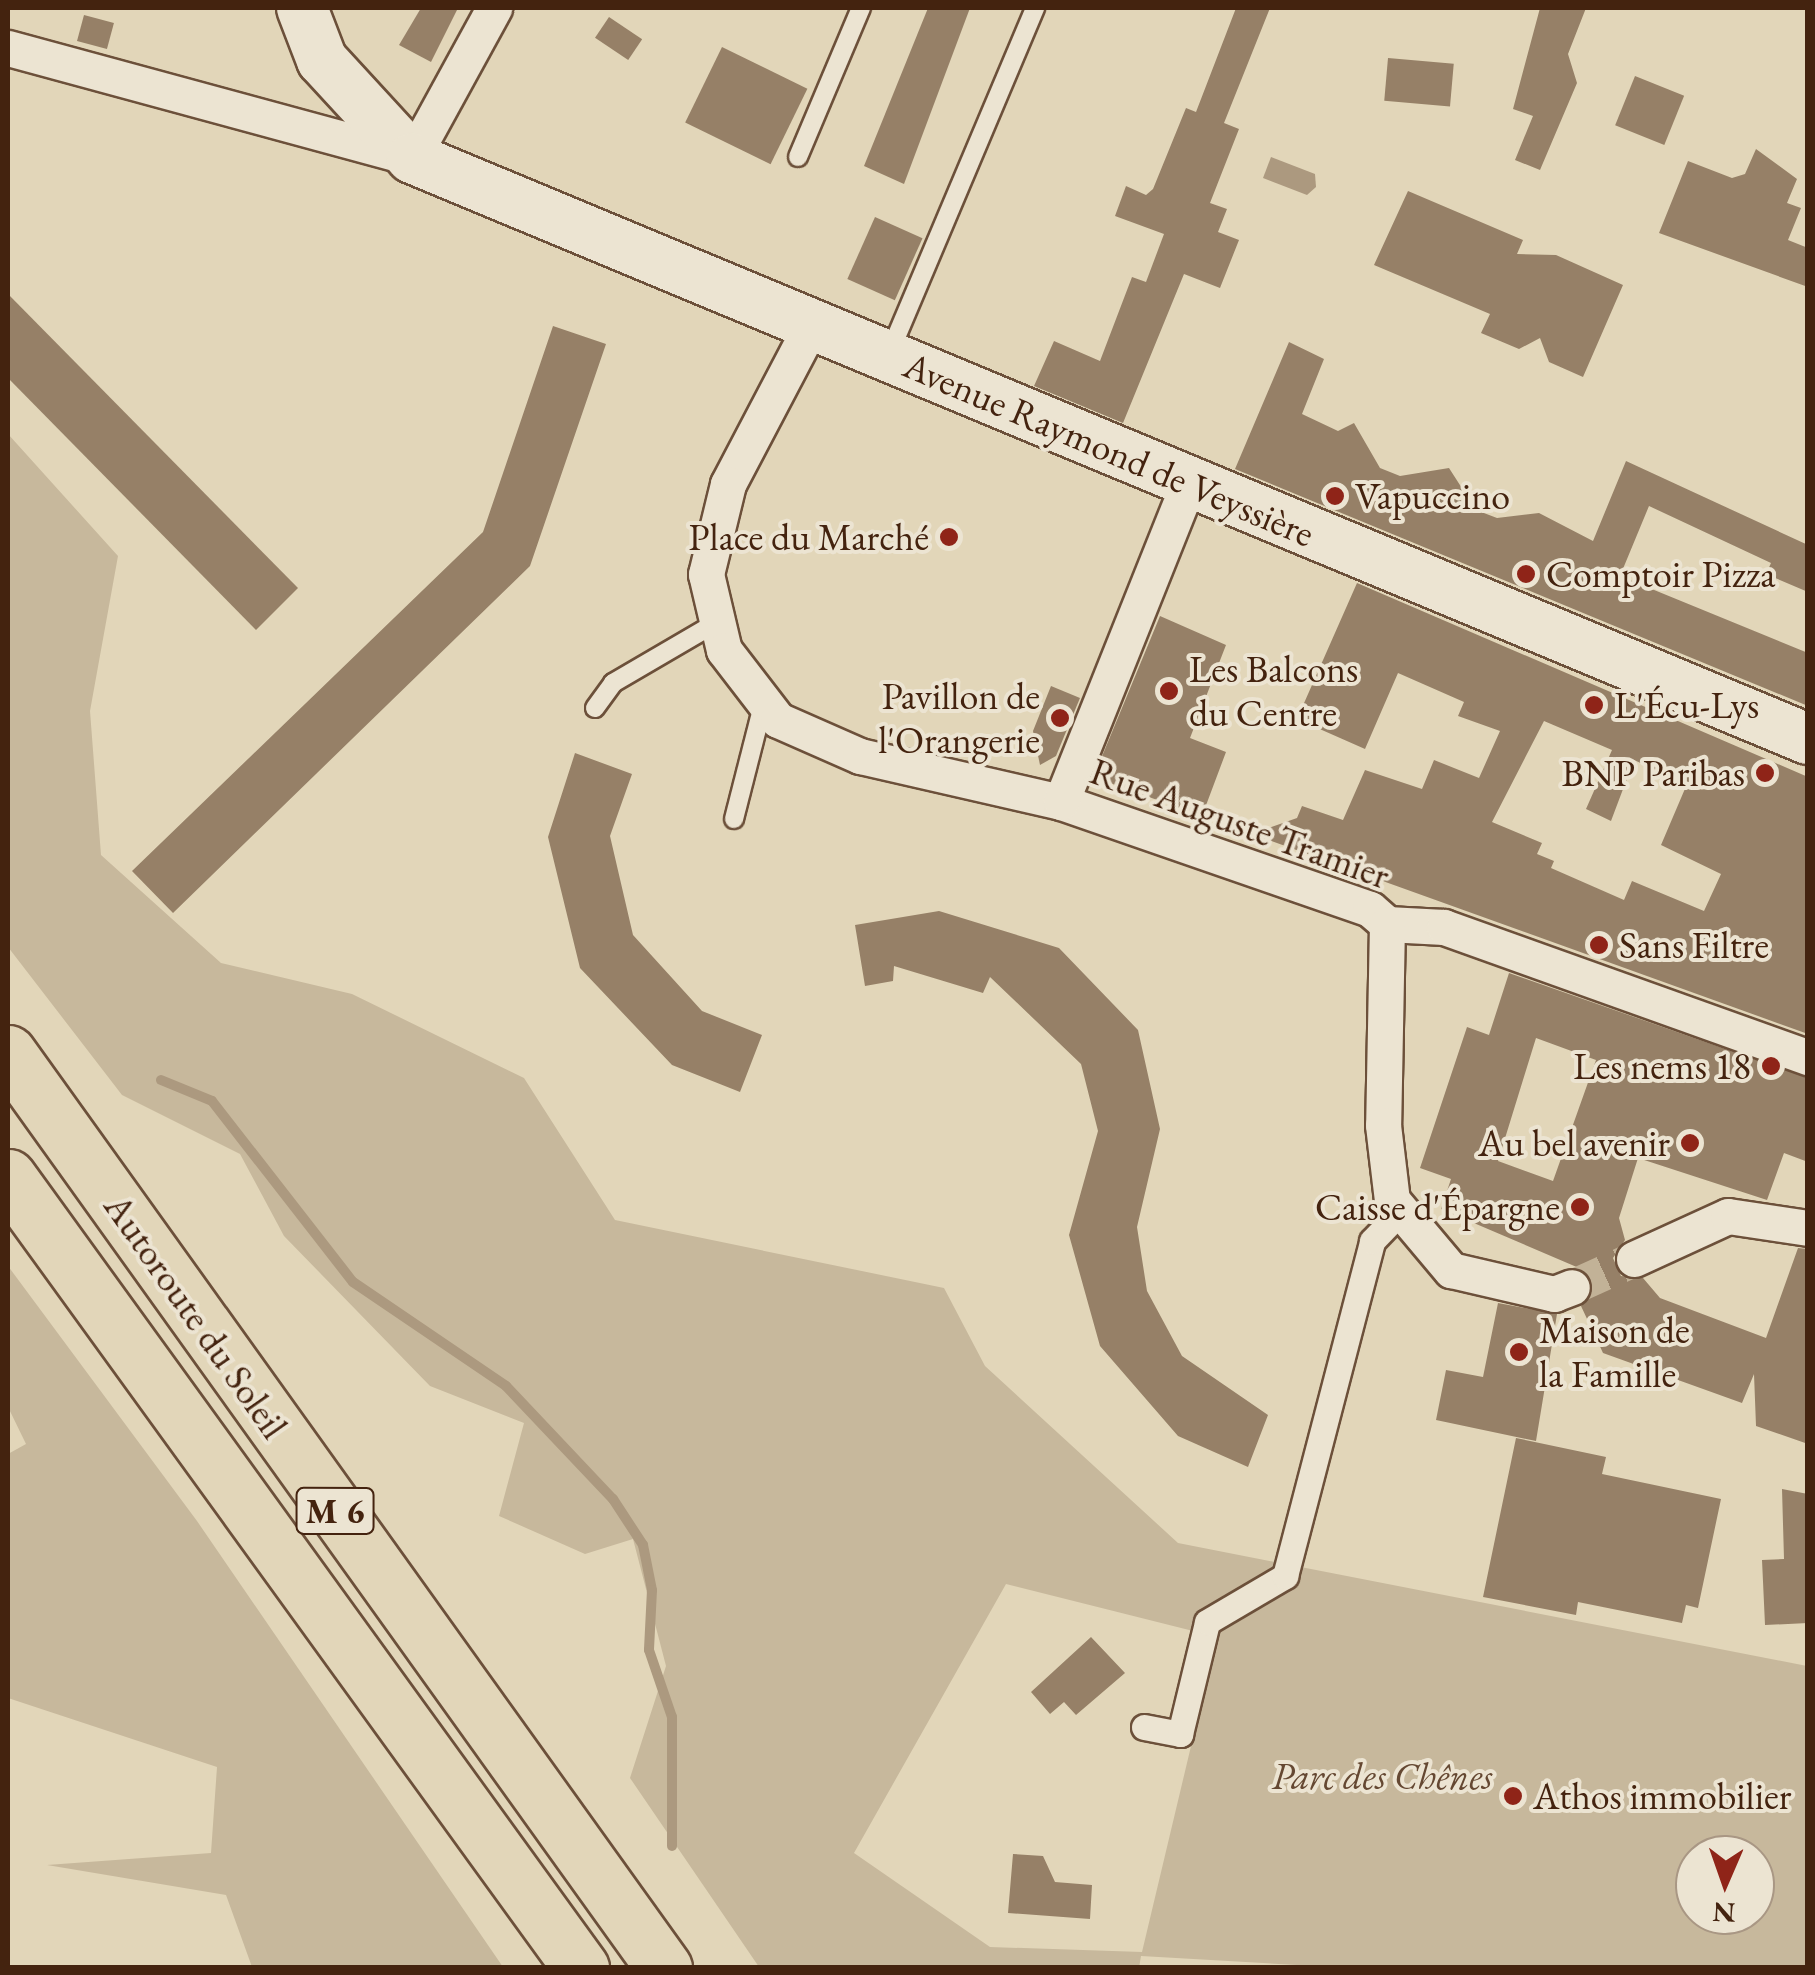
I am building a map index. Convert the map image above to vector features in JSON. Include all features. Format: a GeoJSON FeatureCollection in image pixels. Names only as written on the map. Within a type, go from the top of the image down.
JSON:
{"type":"FeatureCollection","features":[{"type":"Feature","properties":{"kind":"highway","name":"Autoroute du Soleil"},"geometry":{"type":"LineString","coordinates":[[8,1053],[664,1968]]}},
{"type":"Feature","properties":{"kind":"highway","name":"Autoroute du Soleil"},"geometry":{"type":"LineString","coordinates":[[8,1177],[581,1968]]}},
{"type":"Feature","properties":{"kind":"main road"},"geometry":{"type":"LineString","coordinates":[[302,8],[322,60],[412,158]]}},
{"type":"Feature","properties":{"kind":"main road","name":"Avenue Raymond de Veyssière"},"geometry":{"type":"LineString","coordinates":[[412,158],[1808,739]]}},
{"type":"Feature","properties":{"kind":"street"},"geometry":{"type":"LineString","coordinates":[[8,48],[412,158],[494,8]]}},
{"type":"Feature","properties":{"kind":"street"},"geometry":{"type":"LineString","coordinates":[[763,705],[714,624],[706,574],[728,484],[813,322]]}},
{"type":"Feature","properties":{"kind":"street"},"geometry":{"type":"LineString","coordinates":[[1061,802],[1188,484]]}},
{"type":"Feature","properties":{"kind":"street","name":"Rue Auguste Tramier"},"geometry":{"type":"LineString","coordinates":[[763,705],[860,756],[1061,802],[1370,908],[1387,924],[1444,926],[1808,1056]]}},
{"type":"Feature","properties":{"kind":"street"},"geometry":{"type":"LineString","coordinates":[[1387,924],[1384,1125],[1395,1207],[1452,1270],[1554,1294],[1572,1287]]}},
{"type":"Feature","properties":{"kind":"street"},"geometry":{"type":"LineString","coordinates":[[1144,1726],[1180,1734],[1207,1622],[1285,1576],[1372,1241],[1395,1207]]}},
{"type":"Feature","properties":{"kind":"street"},"geometry":{"type":"LineString","coordinates":[[1634,1259],[1728,1216],[1808,1228]]}},
{"type":"Feature","properties":{"kind":"lane"},"geometry":{"type":"LineString","coordinates":[[798,156],[861,8]]}},
{"type":"Feature","properties":{"kind":"lane"},"geometry":{"type":"LineString","coordinates":[[889,355],[1035,8]]}},
{"type":"Feature","properties":{"kind":"lane"},"geometry":{"type":"LineString","coordinates":[[595,708],[613,683],[714,624]]}},
{"type":"Feature","properties":{"kind":"lane"},"geometry":{"type":"LineString","coordinates":[[734,820],[763,705]]}},
{"type":"Feature","properties":{"kind":"green space","name":"Parc des Chênes"},"geometry":{"type":"Polygon","coordinates":[[[8,434],[118,556],[90,711],[101,855],[221,963],[352,994],[524,1078],[615,1220],[944,1288],[985,1366],[1178,1543],[1807,1666],[1807,1967],[1350,1968],[1141,1956],[1139,1968],[759,1967],[630,1778],[666,1666],[633,1539],[585,1554],[499,1516],[524,1423],[430,1386],[284,1236],[240,1154],[122,1095],[8,947],[8,434]],[[1006,1584],[854,1853],[990,1947],[1142,1952],[1217,1637],[1006,1584]]]}},
{"type":"Feature","properties":{"kind":"green space"},"geometry":{"type":"Polygon","coordinates":[[[8,1266],[197,1521],[503,1967],[252,1967],[226,1895],[47,1865],[211,1853],[217,1767],[8,1698],[8,1454],[26,1444],[8,1407],[8,1266]]]}},
{"type":"Feature","properties":{"kind":"shaded area"},"geometry":{"type":"Polygon","coordinates":[[[1271,157],[1315,174],[1316,187],[1307,195],[1263,178],[1271,157]]]}},
{"type":"Feature","properties":{"kind":"building"},"geometry":{"type":"Polygon","coordinates":[[[421,8],[458,8],[431,62],[399,45],[421,8]]]}},
{"type":"Feature","properties":{"kind":"building"},"geometry":{"type":"Polygon","coordinates":[[[928,8],[970,8],[904,184],[864,166],[928,8]]]}},
{"type":"Feature","properties":{"kind":"building"},"geometry":{"type":"Polygon","coordinates":[[[1236,8],[1270,8],[1224,123],[1239,129],[1210,203],[1227,209],[1218,232],[1239,240],[1220,288],[1184,274],[1123,423],[1034,386],[1054,341],[1100,361],[1132,277],[1146,282],[1164,234],[1115,216],[1126,186],[1146,195],[1153,189],[1186,108],[1196,112],[1236,8]]]}},
{"type":"Feature","properties":{"kind":"building"},"geometry":{"type":"Polygon","coordinates":[[[1540,8],[1586,8],[1568,54],[1577,83],[1540,170],[1515,160],[1533,116],[1513,109],[1540,8]]]}},
{"type":"Feature","properties":{"kind":"building"},"geometry":{"type":"Polygon","coordinates":[[[84,15],[114,23],[107,49],[77,41],[84,15]]]}},
{"type":"Feature","properties":{"kind":"building"},"geometry":{"type":"Polygon","coordinates":[[[609,17],[642,39],[628,60],[595,38],[609,17]]]}},
{"type":"Feature","properties":{"kind":"building"},"geometry":{"type":"Polygon","coordinates":[[[722,47],[807,89],[771,164],[685,122],[722,47]]]}},
{"type":"Feature","properties":{"kind":"building"},"geometry":{"type":"Polygon","coordinates":[[[1388,58],[1454,64],[1450,107],[1384,101],[1388,58]]]}},
{"type":"Feature","properties":{"kind":"building"},"geometry":{"type":"Polygon","coordinates":[[[1635,76],[1684,96],[1664,145],[1615,125],[1635,76]]]}},
{"type":"Feature","properties":{"kind":"building"},"geometry":{"type":"Polygon","coordinates":[[[1756,149],[1797,179],[1787,203],[1801,208],[1788,240],[1808,248],[1808,287],[1659,233],[1688,161],[1732,178],[1745,174],[1756,149]]]}},
{"type":"Feature","properties":{"kind":"building"},"geometry":{"type":"Polygon","coordinates":[[[1408,191],[1523,240],[1517,254],[1556,255],[1623,285],[1583,377],[1549,362],[1540,338],[1519,349],[1481,333],[1490,314],[1374,265],[1408,191]]]}},
{"type":"Feature","properties":{"kind":"building"},"geometry":{"type":"Polygon","coordinates":[[[875,217],[923,238],[895,300],[847,279],[875,217]]]}},
{"type":"Feature","properties":{"kind":"building"},"geometry":{"type":"Polygon","coordinates":[[[8,294],[298,588],[256,630],[8,378],[8,294]]]}},
{"type":"Feature","properties":{"kind":"building"},"geometry":{"type":"Polygon","coordinates":[[[553,326],[606,344],[530,566],[173,913],[132,871],[483,532],[553,326]]]}},
{"type":"Feature","properties":{"kind":"building"},"geometry":{"type":"Polygon","coordinates":[[[1289,342],[1324,359],[1302,414],[1338,431],[1354,423],[1380,468],[1400,476],[1449,468],[1476,510],[1497,518],[1539,513],[1593,541],[1626,461],[1808,545],[1808,592],[1766,574],[1771,563],[1649,506],[1620,576],[1808,653],[1808,706],[1235,469],[1289,342]]]}},
{"type":"Feature","properties":{"kind":"building"},"geometry":{"type":"Polygon","coordinates":[[[1357,583],[1808,777],[1808,1034],[1252,834],[1297,818],[1302,806],[1343,820],[1365,770],[1422,789],[1434,760],[1479,778],[1500,731],[1458,716],[1464,702],[1398,673],[1365,749],[1297,719],[1357,583]],[[1544,721],[1492,822],[1542,843],[1537,854],[1554,861],[1551,868],[1624,900],[1632,881],[1704,911],[1721,874],[1661,845],[1687,784],[1634,760],[1611,821],[1586,809],[1612,750],[1544,721]]]}},
{"type":"Feature","properties":{"kind":"building","name":"Les Balcons du Centre"},"geometry":{"type":"Polygon","coordinates":[[[1160,616],[1226,645],[1190,738],[1226,752],[1202,816],[1107,782],[1098,766],[1160,616]]]}},
{"type":"Feature","properties":{"kind":"building","name":"Pavillon de l'Orangerie"},"geometry":{"type":"Polygon","coordinates":[[[1051,686],[1080,698],[1056,756],[1040,765],[1033,731],[1051,686]]]}},
{"type":"Feature","properties":{"kind":"building"},"geometry":{"type":"Polygon","coordinates":[[[575,753],[632,774],[610,836],[633,935],[702,1011],[762,1035],[740,1092],[672,1065],[580,968],[548,837],[575,753]]]}},
{"type":"Feature","properties":{"kind":"building"},"geometry":{"type":"Polygon","coordinates":[[[939,911],[1059,948],[1138,1030],[1160,1129],[1137,1227],[1147,1291],[1182,1356],[1268,1415],[1248,1467],[1178,1436],[1100,1346],[1069,1235],[1098,1131],[1081,1064],[990,977],[983,993],[894,966],[893,981],[865,986],[855,925],[939,911]]]}},
{"type":"Feature","properties":{"kind":"building"},"geometry":{"type":"Polygon","coordinates":[[[1509,973],[1808,1078],[1808,1162],[1784,1153],[1767,1200],[1638,1158],[1619,1218],[1625,1240],[1613,1258],[1621,1276],[1643,1278],[1660,1298],[1766,1338],[1798,1248],[1808,1249],[1808,1444],[1756,1426],[1754,1374],[1742,1403],[1603,1353],[1581,1306],[1593,1289],[1586,1271],[1441,1209],[1451,1179],[1420,1168],[1467,1027],[1489,1035],[1509,973]],[[1536,1038],[1498,1161],[1553,1181],[1596,1060],[1536,1038]]]}},
{"type":"Feature","properties":{"kind":"building","name":"Maison de la Famille"},"geometry":{"type":"Polygon","coordinates":[[[1498,1303],[1557,1314],[1536,1441],[1436,1420],[1446,1370],[1483,1377],[1498,1303]]]}},
{"type":"Feature","properties":{"kind":"building"},"geometry":{"type":"Polygon","coordinates":[[[1516,1438],[1606,1457],[1602,1474],[1721,1499],[1698,1608],[1686,1605],[1682,1623],[1578,1602],[1576,1615],[1483,1597],[1516,1438]]]}},
{"type":"Feature","properties":{"kind":"building"},"geometry":{"type":"Polygon","coordinates":[[[1782,1489],[1808,1494],[1808,1623],[1765,1625],[1762,1560],[1784,1559],[1782,1489]]]}},
{"type":"Feature","properties":{"kind":"building"},"geometry":{"type":"Polygon","coordinates":[[[1091,1637],[1125,1673],[1076,1715],[1064,1702],[1050,1714],[1031,1692],[1091,1637]]]}},
{"type":"Feature","properties":{"kind":"building"},"geometry":{"type":"Polygon","coordinates":[[[1013,1854],[1043,1856],[1055,1882],[1092,1885],[1090,1919],[1008,1913],[1013,1854]]]}},
{"type":"Feature","properties":{"kind":"waterway"},"geometry":{"type":"LineString","coordinates":[[161,1080],[212,1101],[353,1282],[506,1386],[613,1499],[643,1545],[652,1590],[649,1650],[672,1717],[672,1846]]}},
{"type":"Feature","properties":{"kind":"tunnel"},"geometry":{"type":"LineString","coordinates":[[1572,1287],[1634,1259]]}},
{"type":"Feature","properties":{"kind":"place","name":"Vapuccino"},"geometry":{"type":"Point","coordinates":[1335,496]}},
{"type":"Feature","properties":{"kind":"place","name":"Place du Marché"},"geometry":{"type":"Point","coordinates":[949,537]}},
{"type":"Feature","properties":{"kind":"place","name":"Comptoir Pizza"},"geometry":{"type":"Point","coordinates":[1526,574]}},
{"type":"Feature","properties":{"kind":"place","name":"Les Balcons du Centre"},"geometry":{"type":"Point","coordinates":[1169,691]}},
{"type":"Feature","properties":{"kind":"place","name":"L'Écu-Lys"},"geometry":{"type":"Point","coordinates":[1594,705]}},
{"type":"Feature","properties":{"kind":"place","name":"Pavillon de l'Orangerie"},"geometry":{"type":"Point","coordinates":[1060,718]}},
{"type":"Feature","properties":{"kind":"place","name":"BNP Paribas"},"geometry":{"type":"Point","coordinates":[1765,773]}},
{"type":"Feature","properties":{"kind":"place","name":"Sans Filtre"},"geometry":{"type":"Point","coordinates":[1599,945]}},
{"type":"Feature","properties":{"kind":"place","name":"Les nems 18"},"geometry":{"type":"Point","coordinates":[1771,1066]}},
{"type":"Feature","properties":{"kind":"place","name":"Au bel avenir"},"geometry":{"type":"Point","coordinates":[1690,1143]}},
{"type":"Feature","properties":{"kind":"place","name":"Caisse d'Épargne"},"geometry":{"type":"Point","coordinates":[1580,1207]}},
{"type":"Feature","properties":{"kind":"place","name":"Maison de la Famille"},"geometry":{"type":"Point","coordinates":[1519,1352]}},
{"type":"Feature","properties":{"kind":"place","name":"Athos immobilier"},"geometry":{"type":"Point","coordinates":[1513,1796]}}]}
